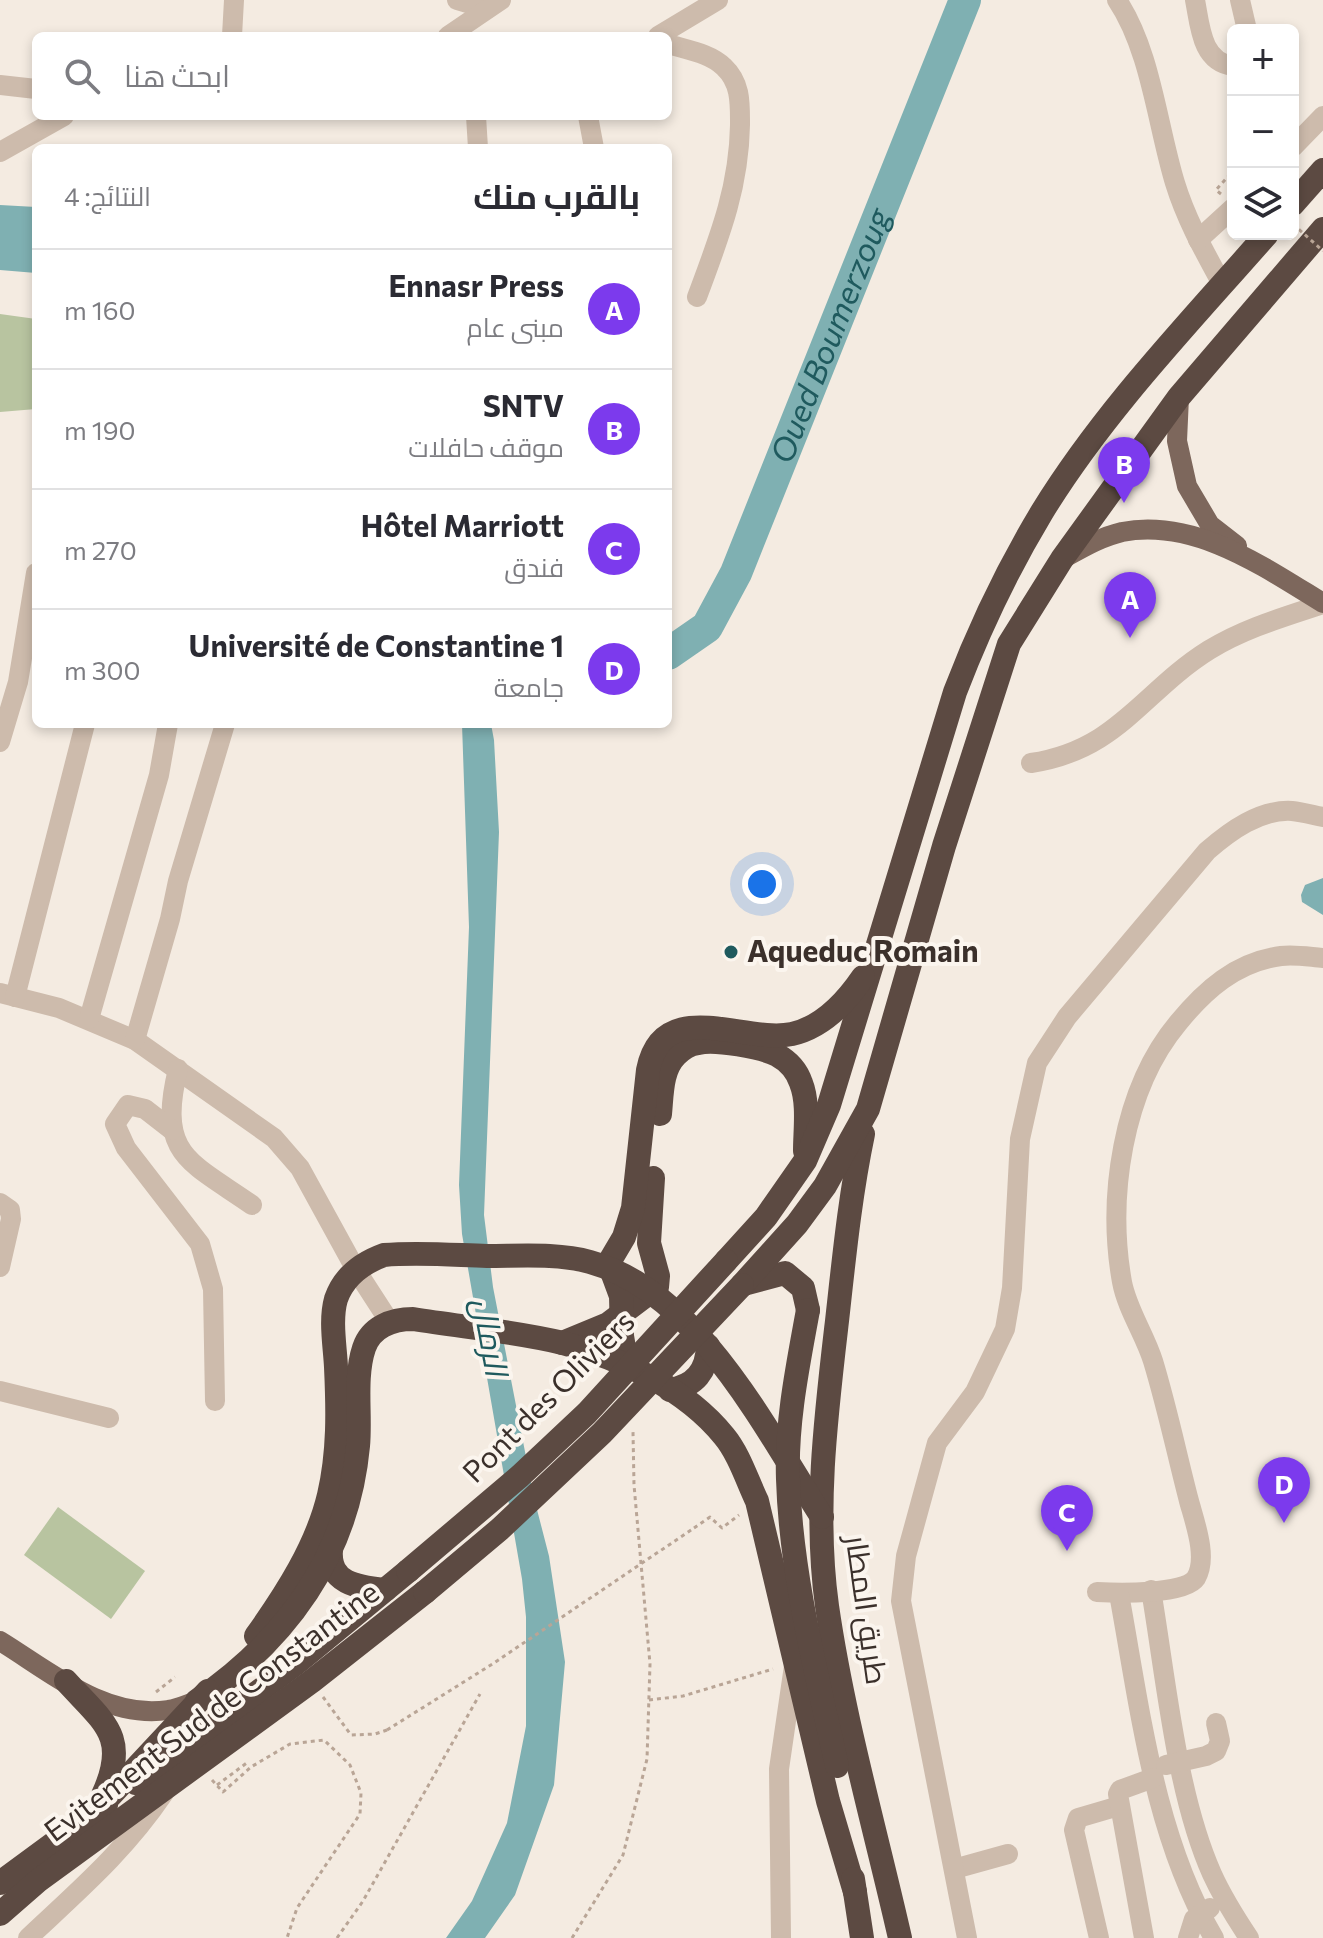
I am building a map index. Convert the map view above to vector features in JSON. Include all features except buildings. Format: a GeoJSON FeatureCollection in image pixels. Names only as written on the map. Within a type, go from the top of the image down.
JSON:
{"type":"FeatureCollection","features":[{"type":"Feature","properties":{"kind":"highway"},"geometry":{"type":"LineString","coordinates":[[1299,197],[1323,170]]}},
{"type":"Feature","properties":{"kind":"highway"},"geometry":{"type":"LineString","coordinates":[[742,1285],[797,1224],[825,1186],[868,1109],[948,831],[1009,644],[1062,559],[1179,397],[1323,229]]}},
{"type":"Feature","properties":{"kind":"highway"},"geometry":{"type":"LineString","coordinates":[[805,1161],[829,1105],[955,692],[981,625],[1044,509],[1102,426],[1262,240]]}},
{"type":"Feature","properties":{"kind":"highway"},"geometry":{"type":"LineString","coordinates":[[627,1366],[620,1287],[611,1269],[612,1254],[630,1223],[648,1070],[658,1043],[681,1028],[772,1036],[806,1029],[832,1013],[846,999],[875,958]]}},
{"type":"Feature","properties":{"kind":"highway"},"geometry":{"type":"LineString","coordinates":[[562,1343],[594,1332],[622,1315],[657,1287],[658,1276],[649,1243],[649,1221],[664,1081],[667,1068],[685,1047],[711,1042],[742,1046],[769,1051],[789,1063],[804,1094],[805,1161]]}},
{"type":"Feature","properties":{"kind":"highway","name":"طريق المطار"},"geometry":{"type":"LineString","coordinates":[[868,1109],[854,1180],[830,1382],[822,1517],[827,1604],[848,1712],[900,1938]]}},
{"type":"Feature","properties":{"kind":"highway","name":"Pont des Oliviers"},"geometry":{"type":"LineString","coordinates":[[408,1571],[520,1476],[587,1413],[766,1217],[805,1161]]}},
{"type":"Feature","properties":{"kind":"highway"},"geometry":{"type":"LineString","coordinates":[[95,1812],[220,1680],[270,1617],[322,1520],[334,1474],[338,1439],[335,1306],[345,1282],[369,1261],[384,1255],[399,1254],[558,1257],[591,1262],[611,1269],[653,1291],[708,1346],[765,1423],[787,1464],[822,1517]]}},
{"type":"Feature","properties":{"kind":"highway"},"geometry":{"type":"LineString","coordinates":[[742,1285],[785,1273],[803,1288],[808,1310],[793,1396],[788,1477],[799,1593],[837,1766],[862,1938]]}},
{"type":"Feature","properties":{"kind":"highway","name":"Pont des Oliviers"},"geometry":{"type":"LineString","coordinates":[[425,1592],[500,1529],[602,1433],[742,1285]]}},
{"type":"Feature","properties":{"kind":"highway"},"geometry":{"type":"LineString","coordinates":[[197,1701],[233,1676],[265,1647],[293,1614],[331,1549],[353,1482],[358,1447],[360,1378],[365,1345],[375,1331],[401,1320],[562,1343],[627,1366],[670,1390],[706,1417],[726,1438],[757,1501],[828,1801],[855,1892]]}},
{"type":"Feature","properties":{"kind":"highway"},"geometry":{"type":"LineString","coordinates":[[670,1390],[699,1377],[705,1368],[708,1346]]}},
{"type":"Feature","properties":{"kind":"highway"},"geometry":{"type":"LineString","coordinates":[[331,1549],[331,1564],[341,1579],[349,1584],[385,1590]]}},
{"type":"Feature","properties":{"kind":"highway","name":"Evitement Sud de Constantine"},"geometry":{"type":"LineString","coordinates":[[0,1883],[239,1708],[408,1571]]}},
{"type":"Feature","properties":{"kind":"highway","name":"Evitement Sud de Constantine"},"geometry":{"type":"LineString","coordinates":[[0,1914],[39,1880],[312,1681],[425,1592]]}},
{"type":"Feature","properties":{"kind":"highway"},"geometry":{"type":"LineString","coordinates":[[66,1681],[112,1735],[114,1766],[95,1812]]}},
{"type":"Feature","properties":{"kind":"main road"},"geometry":{"type":"LineString","coordinates":[[1179,397],[1177,441],[1187,486],[1210,525],[1262,566],[1323,604]]}},
{"type":"Feature","properties":{"kind":"main road"},"geometry":{"type":"LineString","coordinates":[[1062,559],[1093,541],[1123,532],[1154,530],[1185,533],[1262,566]]}},
{"type":"Feature","properties":{"kind":"main road"},"geometry":{"type":"LineString","coordinates":[[0,1641],[99,1701],[135,1710],[167,1711],[197,1701]]}},
{"type":"Feature","properties":{"kind":"street"},"geometry":{"type":"LineString","coordinates":[[232,32],[234,0]]}},
{"type":"Feature","properties":{"kind":"street"},"geometry":{"type":"LineString","coordinates":[[457,0],[494,5]]}},
{"type":"Feature","properties":{"kind":"street"},"geometry":{"type":"LineString","coordinates":[[665,32],[718,0]]}},
{"type":"Feature","properties":{"kind":"street"},"geometry":{"type":"LineString","coordinates":[[1117,0],[1134,31],[1186,217],[1222,284]]}},
{"type":"Feature","properties":{"kind":"street"},"geometry":{"type":"LineString","coordinates":[[1195,0],[1210,54],[1217,61],[1227,64]]}},
{"type":"Feature","properties":{"kind":"street"},"geometry":{"type":"LineString","coordinates":[[1240,0],[1246,24]]}},
{"type":"Feature","properties":{"kind":"street"},"geometry":{"type":"LineString","coordinates":[[454,32],[494,5]]}},
{"type":"Feature","properties":{"kind":"street"},"geometry":{"type":"LineString","coordinates":[[672,45],[712,58],[723,65],[737,86],[740,99],[739,160],[732,197],[697,297]]}},
{"type":"Feature","properties":{"kind":"street"},"geometry":{"type":"LineString","coordinates":[[0,85],[32,89]]}},
{"type":"Feature","properties":{"kind":"street"},"geometry":{"type":"LineString","coordinates":[[1299,141],[1323,116]]}},
{"type":"Feature","properties":{"kind":"street"},"geometry":{"type":"LineString","coordinates":[[0,152],[57,120]]}},
{"type":"Feature","properties":{"kind":"street"},"geometry":{"type":"LineString","coordinates":[[476,120],[478,144]]}},
{"type":"Feature","properties":{"kind":"street"},"geometry":{"type":"LineString","coordinates":[[589,120],[593,144]]}},
{"type":"Feature","properties":{"kind":"street"},"geometry":{"type":"LineString","coordinates":[[1198,240],[1227,213]]}},
{"type":"Feature","properties":{"kind":"street"},"geometry":{"type":"LineString","coordinates":[[0,742],[18,682],[32,597]]}},
{"type":"Feature","properties":{"kind":"street"},"geometry":{"type":"LineString","coordinates":[[1031,763],[1077,753],[1098,742],[1188,665],[1231,638],[1278,618],[1323,604]]}},
{"type":"Feature","properties":{"kind":"street"},"geometry":{"type":"LineString","coordinates":[[84,728],[7,995],[59,1008],[135,1040],[274,1138],[300,1168],[356,1270],[401,1320]]}},
{"type":"Feature","properties":{"kind":"street"},"geometry":{"type":"LineString","coordinates":[[89,1019],[155,790],[167,728]]}},
{"type":"Feature","properties":{"kind":"street"},"geometry":{"type":"LineString","coordinates":[[135,1040],[224,728]]}},
{"type":"Feature","properties":{"kind":"street"},"geometry":{"type":"LineString","coordinates":[[967,1938],[901,1601],[906,1556],[937,1443],[975,1392],[1005,1329],[1012,1288],[1020,1139],[1037,1063],[1067,1017],[1219,840],[1255,819],[1289,811],[1323,817]]}},
{"type":"Feature","properties":{"kind":"street"},"geometry":{"type":"LineString","coordinates":[[1097,1592],[1119,1594],[1181,1588],[1194,1581],[1200,1568],[1198,1534],[1152,1359],[1122,1286],[1118,1252],[1119,1182],[1131,1110],[1146,1074],[1170,1032],[1200,996],[1240,967],[1282,956],[1323,958]]}},
{"type":"Feature","properties":{"kind":"street"},"geometry":{"type":"LineString","coordinates":[[172,1130],[170,1100],[178,1069]]}},
{"type":"Feature","properties":{"kind":"street"},"geometry":{"type":"LineString","coordinates":[[215,1401],[213,1289],[200,1244],[126,1148],[115,1124],[128,1105],[145,1109],[172,1130],[186,1156],[252,1205]]}},
{"type":"Feature","properties":{"kind":"street"},"geometry":{"type":"LineString","coordinates":[[0,1203],[10,1210],[11,1219],[0,1267]]}},
{"type":"Feature","properties":{"kind":"street"},"geometry":{"type":"LineString","coordinates":[[0,1391],[109,1418]]}},
{"type":"Feature","properties":{"kind":"street"},"geometry":{"type":"LineString","coordinates":[[1151,1590],[1180,1762],[1196,1829],[1225,1900],[1249,1938]]}},
{"type":"Feature","properties":{"kind":"street"},"geometry":{"type":"LineString","coordinates":[[1119,1594],[1152,1773],[1199,1913],[1214,1938]]}},
{"type":"Feature","properties":{"kind":"street"},"geometry":{"type":"LineString","coordinates":[[781,1938],[779,1769],[795,1662]]}},
{"type":"Feature","properties":{"kind":"street"},"geometry":{"type":"LineString","coordinates":[[1144,1938],[1118,1794],[1152,1773],[1180,1762],[1212,1755],[1220,1741],[1216,1723]]}},
{"type":"Feature","properties":{"kind":"street"},"geometry":{"type":"LineString","coordinates":[[28,1938],[120,1852],[170,1783]]}},
{"type":"Feature","properties":{"kind":"street"},"geometry":{"type":"LineString","coordinates":[[1099,1938],[1075,1822],[1078,1818],[1119,1806]]}},
{"type":"Feature","properties":{"kind":"street"},"geometry":{"type":"LineString","coordinates":[[954,1869],[1008,1854]]}},
{"type":"Feature","properties":{"kind":"street"},"geometry":{"type":"LineString","coordinates":[[1188,1938],[1190,1926],[1199,1913],[1225,1900]]}},
{"type":"Feature","properties":{"kind":"path"},"geometry":{"type":"LineString","coordinates":[[1299,229],[1323,251]]}},
{"type":"Feature","properties":{"kind":"path"},"geometry":{"type":"LineString","coordinates":[[572,1938],[623,1855],[647,1759],[650,1664],[634,1485],[632,1423]]}},
{"type":"Feature","properties":{"kind":"path"},"geometry":{"type":"LineString","coordinates":[[312,1681],[351,1735],[387,1730],[483,1671],[710,1517],[722,1528],[757,1501]]}},
{"type":"Feature","properties":{"kind":"path"},"geometry":{"type":"LineString","coordinates":[[649,1700],[683,1696],[795,1662]]}},
{"type":"Feature","properties":{"kind":"path"},"geometry":{"type":"LineString","coordinates":[[157,1691],[175,1677]]}},
{"type":"Feature","properties":{"kind":"path"},"geometry":{"type":"LineString","coordinates":[[337,1938],[363,1901],[480,1694]]}},
{"type":"Feature","properties":{"kind":"path"},"geometry":{"type":"LineString","coordinates":[[248,1762],[217,1785],[223,1792],[251,1767],[290,1744],[324,1740],[350,1765],[361,1793],[360,1814],[297,1908],[287,1938]]}},
{"type":"Feature","properties":{"kind":"green space"},"geometry":{"type":"Polygon","coordinates":[[[0,314],[32,318],[32,409],[0,412],[0,314]]]}},
{"type":"Feature","properties":{"kind":"green space"},"geometry":{"type":"Polygon","coordinates":[[[58,1507],[145,1571],[111,1619],[24,1555],[58,1507]]]}},
{"type":"Feature","properties":{"kind":"water"},"geometry":{"type":"Polygon","coordinates":[[[0,205],[32,207],[32,273],[0,270],[0,205]]]}},
{"type":"Feature","properties":{"kind":"water","name":"الرمال"},"geometry":{"type":"Polygon","coordinates":[[[462,728],[492,728],[499,832],[484,1215],[493,1287],[534,1498],[549,1556],[565,1662],[554,1785],[515,1895],[485,1938],[446,1938],[472,1901],[507,1823],[526,1726],[526,1617],[522,1579],[462,1234],[459,1185],[469,927],[462,728]]]}},
{"type":"Feature","properties":{"kind":"water"},"geometry":{"type":"Polygon","coordinates":[[[1323,878],[1323,915],[1302,902],[1301,895],[1305,885],[1323,878]]]}},
{"type":"Feature","properties":{"kind":"waterway","name":"Oued Boumerzoug"},"geometry":{"type":"LineString","coordinates":[[672,651],[707,627],[736,573],[965,0]]}},
{"type":"Feature","properties":{"kind":"place","name":"SNTV"},"geometry":{"type":"Point","coordinates":[1124,503]}},
{"type":"Feature","properties":{"kind":"place","name":"Ennasr Press"},"geometry":{"type":"Point","coordinates":[1130,638]}},
{"type":"Feature","properties":{"kind":"place","name":"Aqueduc Romain"},"geometry":{"type":"Point","coordinates":[731,952]}},
{"type":"Feature","properties":{"kind":"place","name":"Université de Constantine 1"},"geometry":{"type":"Point","coordinates":[1284,1523]}},
{"type":"Feature","properties":{"kind":"place","name":"Hôtel Marriott"},"geometry":{"type":"Point","coordinates":[1067,1551]}}]}
